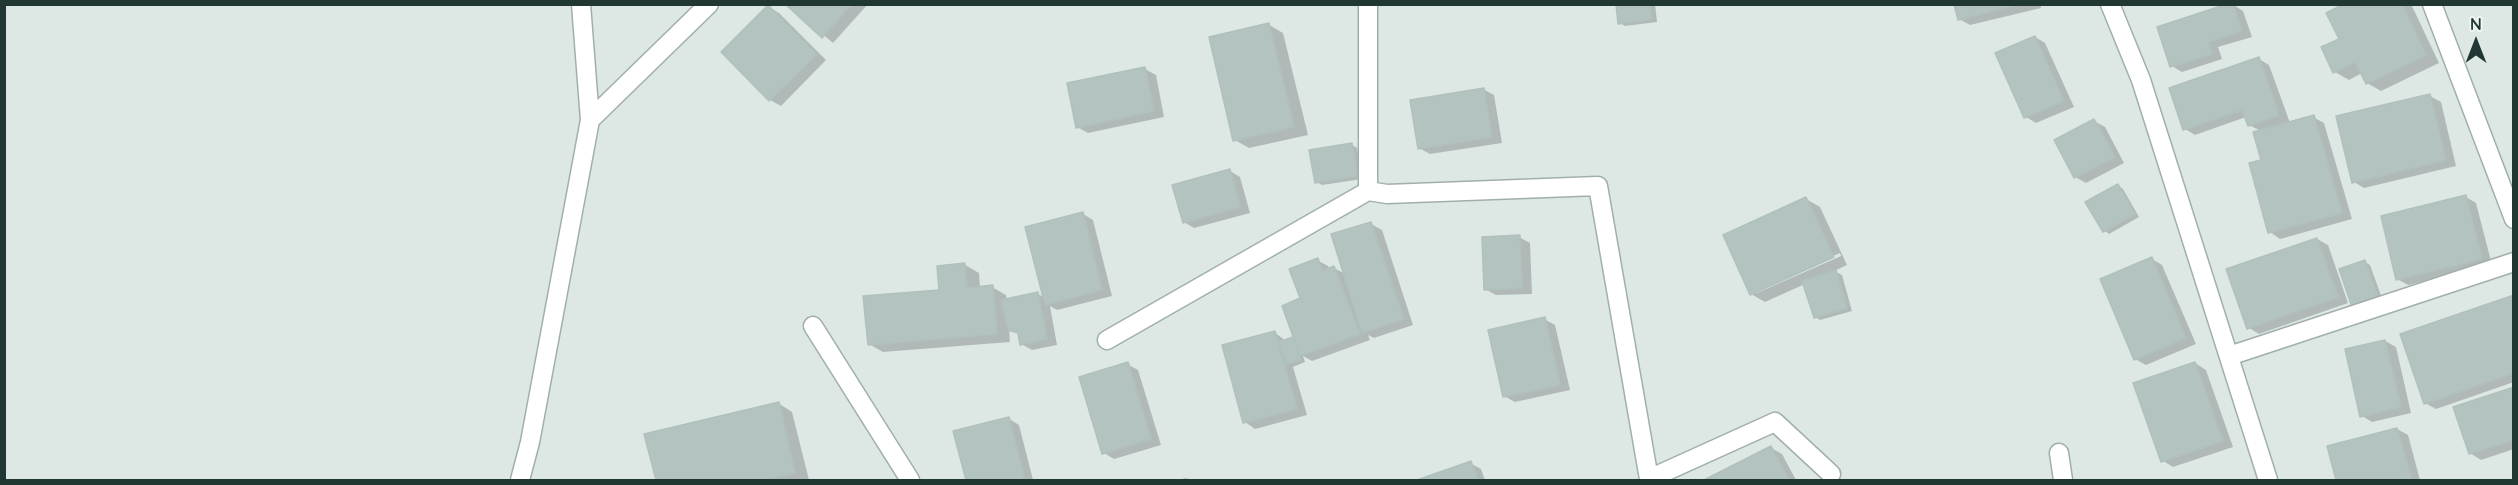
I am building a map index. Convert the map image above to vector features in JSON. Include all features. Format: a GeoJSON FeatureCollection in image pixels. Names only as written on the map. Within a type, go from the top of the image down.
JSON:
{"type":"FeatureCollection","features":[{"type":"Feature","properties":{"kind":"street"},"geometry":{"type":"LineString","coordinates":[[520,480],[532,431],[590,120],[581,4]]}},
{"type":"Feature","properties":{"kind":"street"},"geometry":{"type":"LineString","coordinates":[[590,120],[709,4]]}},
{"type":"Feature","properties":{"kind":"street"},"geometry":{"type":"LineString","coordinates":[[1368,4],[1368,191]]}},
{"type":"Feature","properties":{"kind":"street"},"geometry":{"type":"LineString","coordinates":[[2110,4],[2141,80],[2268,480]]}},
{"type":"Feature","properties":{"kind":"street"},"geometry":{"type":"LineString","coordinates":[[2432,4],[2514,219]]}},
{"type":"Feature","properties":{"kind":"street"},"geometry":{"type":"LineString","coordinates":[[1107,340],[1368,191],[1388,194],[1598,186],[1649,479],[1775,422],[1832,474]]}},
{"type":"Feature","properties":{"kind":"street"},"geometry":{"type":"LineString","coordinates":[[2229,356],[2514,262]]}},
{"type":"Feature","properties":{"kind":"street"},"geometry":{"type":"LineString","coordinates":[[813,326],[910,480]]}},
{"type":"Feature","properties":{"kind":"street"},"geometry":{"type":"LineString","coordinates":[[2058,453],[2063,480]]}},
{"type":"Feature","properties":{"kind":"building"},"geometry":{"type":"Polygon","coordinates":[[[785,4],[852,4],[822,38],[785,4]]]}},
{"type":"Feature","properties":{"kind":"building"},"geometry":{"type":"Polygon","coordinates":[[[1616,4],[1650,4],[1652,19],[1618,24],[1616,4]]]}},
{"type":"Feature","properties":{"kind":"building"},"geometry":{"type":"Polygon","coordinates":[[[1954,4],[2021,4],[1958,20],[1954,4]]]}},
{"type":"Feature","properties":{"kind":"building"},"geometry":{"type":"Polygon","coordinates":[[[2233,4],[2242,31],[2208,42],[2212,54],[2170,67],[2157,27],[2233,4]]]}},
{"type":"Feature","properties":{"kind":"building"},"geometry":{"type":"Polygon","coordinates":[[[2344,4],[2402,4],[2426,55],[2366,84],[2355,62],[2333,73],[2321,47],[2339,39],[2326,13],[2344,4]]]}},
{"type":"Feature","properties":{"kind":"building"},"geometry":{"type":"Polygon","coordinates":[[[768,5],[817,54],[769,101],[721,52],[768,5]]]}},
{"type":"Feature","properties":{"kind":"building"},"geometry":{"type":"Polygon","coordinates":[[[1269,23],[1294,127],[1233,141],[1209,37],[1269,23]]]}},
{"type":"Feature","properties":{"kind":"building"},"geometry":{"type":"Polygon","coordinates":[[[2035,36],[2064,101],[2024,118],[1995,53],[2035,36]]]}},
{"type":"Feature","properties":{"kind":"building"},"geometry":{"type":"Polygon","coordinates":[[[2259,57],[2279,115],[2248,126],[2242,110],[2183,130],[2169,88],[2259,57]]]}},
{"type":"Feature","properties":{"kind":"building"},"geometry":{"type":"Polygon","coordinates":[[[1145,67],[1154,111],[1076,128],[1067,83],[1145,67]]]}},
{"type":"Feature","properties":{"kind":"building"},"geometry":{"type":"Polygon","coordinates":[[[1484,88],[1492,137],[1418,149],[1410,100],[1484,88]]]}},
{"type":"Feature","properties":{"kind":"building"},"geometry":{"type":"Polygon","coordinates":[[[2430,94],[2446,160],[2352,183],[2336,116],[2430,94]]]}},
{"type":"Feature","properties":{"kind":"building"},"geometry":{"type":"Polygon","coordinates":[[[2314,115],[2342,213],[2268,233],[2249,163],[2261,160],[2253,132],[2314,115]]]}},
{"type":"Feature","properties":{"kind":"building"},"geometry":{"type":"Polygon","coordinates":[[[2094,119],[2115,157],[2074,178],[2054,140],[2094,119]]]}},
{"type":"Feature","properties":{"kind":"building"},"geometry":{"type":"Polygon","coordinates":[[[1352,143],[1358,176],[1315,183],[1309,150],[1352,143]]]}},
{"type":"Feature","properties":{"kind":"building"},"geometry":{"type":"Polygon","coordinates":[[[1230,169],[1240,207],[1183,223],[1172,185],[1230,169]]]}},
{"type":"Feature","properties":{"kind":"building"},"geometry":{"type":"Polygon","coordinates":[[[2118,184],[2135,214],[2103,232],[2085,202],[2118,184]]]}},
{"type":"Feature","properties":{"kind":"building"},"geometry":{"type":"Polygon","coordinates":[[[2466,195],[2482,259],[2396,280],[2381,216],[2466,195]]]}},
{"type":"Feature","properties":{"kind":"building"},"geometry":{"type":"Polygon","coordinates":[[[1806,197],[1834,257],[1750,295],[1723,235],[1806,197]]]}},
{"type":"Feature","properties":{"kind":"building"},"geometry":{"type":"Polygon","coordinates":[[[1083,212],[1102,290],[1045,305],[1025,227],[1083,212]]]}},
{"type":"Feature","properties":{"kind":"building"},"geometry":{"type":"Polygon","coordinates":[[[1371,222],[1404,319],[1362,333],[1331,234],[1371,222]]]}},
{"type":"Feature","properties":{"kind":"building"},"geometry":{"type":"Polygon","coordinates":[[[1520,235],[1522,288],[1484,290],[1482,237],[1520,235]]]}},
{"type":"Feature","properties":{"kind":"building"},"geometry":{"type":"Polygon","coordinates":[[[2317,238],[2338,297],[2247,329],[2226,269],[2317,238]]]}},
{"type":"Feature","properties":{"kind":"building"},"geometry":{"type":"Polygon","coordinates":[[[2152,257],[2186,338],[2134,360],[2100,279],[2152,257]]]}},
{"type":"Feature","properties":{"kind":"building"},"geometry":{"type":"Polygon","coordinates":[[[1318,258],[1322,271],[1334,266],[1360,334],[1300,356],[1282,306],[1300,298],[1289,269],[1318,258]]]}},
{"type":"Feature","properties":{"kind":"building"},"geometry":{"type":"Polygon","coordinates":[[[2365,260],[2378,298],[2352,307],[2339,269],[2365,260]]]}},
{"type":"Feature","properties":{"kind":"building"},"geometry":{"type":"Polygon","coordinates":[[[965,263],[967,288],[993,285],[997,334],[868,345],[863,296],[939,290],[937,266],[965,263]]]}},
{"type":"Feature","properties":{"kind":"building"},"geometry":{"type":"Polygon","coordinates":[[[1836,270],[1847,308],[1814,318],[1802,281],[1836,270]]]}},
{"type":"Feature","properties":{"kind":"building"},"geometry":{"type":"Polygon","coordinates":[[[1038,292],[1047,339],[1020,345],[1018,333],[1008,330],[1001,300],[1038,292]]]}},
{"type":"Feature","properties":{"kind":"building"},"geometry":{"type":"Polygon","coordinates":[[[2514,295],[2514,373],[2424,404],[2400,334],[2514,295]]]}},
{"type":"Feature","properties":{"kind":"building"},"geometry":{"type":"Polygon","coordinates":[[[1545,317],[1560,385],[1503,397],[1488,330],[1545,317]]]}},
{"type":"Feature","properties":{"kind":"building"},"geometry":{"type":"Polygon","coordinates":[[[1275,331],[1297,409],[1243,423],[1222,345],[1275,331]]]}},
{"type":"Feature","properties":{"kind":"building"},"geometry":{"type":"Polygon","coordinates":[[[1293,337],[1301,359],[1287,364],[1279,342],[1293,337]]]}},
{"type":"Feature","properties":{"kind":"building"},"geometry":{"type":"Polygon","coordinates":[[[2385,340],[2401,407],[2360,417],[2345,349],[2385,340]]]}},
{"type":"Feature","properties":{"kind":"building"},"geometry":{"type":"Polygon","coordinates":[[[1128,362],[1151,439],[1102,454],[1079,377],[1128,362]]]}},
{"type":"Feature","properties":{"kind":"building"},"geometry":{"type":"Polygon","coordinates":[[[2195,362],[2223,441],[2161,462],[2133,383],[2195,362]]]}},
{"type":"Feature","properties":{"kind":"building"},"geometry":{"type":"Polygon","coordinates":[[[2514,387],[2514,440],[2469,454],[2453,407],[2514,387]]]}},
{"type":"Feature","properties":{"kind":"building"},"geometry":{"type":"Polygon","coordinates":[[[779,402],[795,473],[763,480],[656,480],[644,434],[779,402]]]}},
{"type":"Feature","properties":{"kind":"building"},"geometry":{"type":"Polygon","coordinates":[[[1009,417],[1025,480],[966,480],[953,431],[1009,417]]]}},
{"type":"Feature","properties":{"kind":"building"},"geometry":{"type":"Polygon","coordinates":[[[2397,428],[2412,480],[2336,480],[2327,446],[2397,428]]]}},
{"type":"Feature","properties":{"kind":"building"},"geometry":{"type":"Polygon","coordinates":[[[1771,446],[1789,480],[1704,480],[1771,446]]]}},
{"type":"Feature","properties":{"kind":"building"},"geometry":{"type":"Polygon","coordinates":[[[1471,461],[1478,480],[1417,480],[1471,461]]]}}]}
